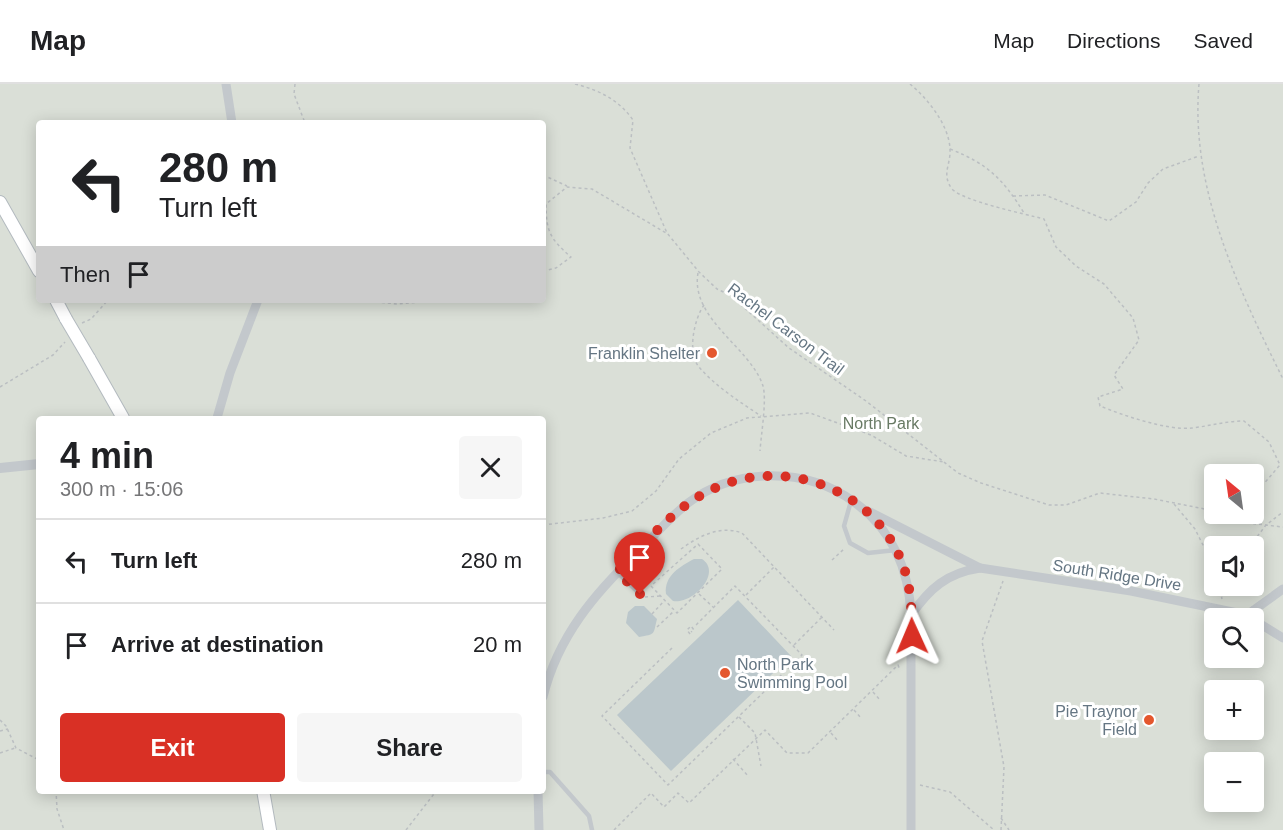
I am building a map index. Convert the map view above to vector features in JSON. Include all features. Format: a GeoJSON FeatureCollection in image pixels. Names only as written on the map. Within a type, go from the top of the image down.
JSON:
{"type":"FeatureCollection","features":[{"type":"Feature","properties":{"kind":"main road"},"geometry":{"type":"LineString","coordinates":[[0,202],[36,266]]}},
{"type":"Feature","properties":{"kind":"main road"},"geometry":{"type":"LineString","coordinates":[[58,303],[122,416]]}},
{"type":"Feature","properties":{"kind":"main road"},"geometry":{"type":"LineString","coordinates":[[264,794],[270,830]]}},
{"type":"Feature","properties":{"kind":"street"},"geometry":{"type":"LineString","coordinates":[[226,84],[232,120]]}},
{"type":"Feature","properties":{"kind":"street"},"geometry":{"type":"LineString","coordinates":[[218,416],[230,373],[257,303]]}},
{"type":"Feature","properties":{"kind":"street"},"geometry":{"type":"LineString","coordinates":[[0,468],[36,464]]}},
{"type":"Feature","properties":{"kind":"street","name":"South Ridge Drive"},"geometry":{"type":"LineString","coordinates":[[546,685],[550,670],[571,628],[594,596],[688,504],[705,492],[737,480],[761,476],[800,478],[839,491],[875,519],[896,550],[908,581],[912,615],[911,830]]}},
{"type":"Feature","properties":{"kind":"street","name":"South Ridge Drive"},"geometry":{"type":"LineString","coordinates":[[862,508],[980,568]]}},
{"type":"Feature","properties":{"kind":"street","name":"South Ridge Drive"},"geometry":{"type":"LineString","coordinates":[[912,615],[931,589],[941,581],[963,571],[980,568],[1217,608]]}},
{"type":"Feature","properties":{"kind":"street"},"geometry":{"type":"LineString","coordinates":[[1262,608],[1283,589]]}},
{"type":"Feature","properties":{"kind":"street","name":"South Ridge Drive"},"geometry":{"type":"LineString","coordinates":[[1264,626],[1283,638]]}},
{"type":"Feature","properties":{"kind":"street"},"geometry":{"type":"LineString","coordinates":[[538,794],[539,830]]}},
{"type":"Feature","properties":{"kind":"lane"},"geometry":{"type":"LineString","coordinates":[[851,500],[844,526],[850,543],[868,553],[896,550]]}},
{"type":"Feature","properties":{"kind":"lane"},"geometry":{"type":"LineString","coordinates":[[617,572],[640,594]]}},
{"type":"Feature","properties":{"kind":"lane"},"geometry":{"type":"LineString","coordinates":[[546,772],[550,772],[588,816],[592,830]]}},
{"type":"Feature","properties":{"kind":"path"},"geometry":{"type":"LineString","coordinates":[[295,84],[294,94],[304,120]]}},
{"type":"Feature","properties":{"kind":"path","name":"Rachel Carson Trail"},"geometry":{"type":"LineString","coordinates":[[575,84],[589,88],[622,104],[633,120],[630,148],[667,233],[699,272],[717,289],[730,295],[789,348],[866,401],[958,473],[981,483],[1049,505],[1066,505],[1100,493],[1204,509]]}},
{"type":"Feature","properties":{"kind":"path"},"geometry":{"type":"LineString","coordinates":[[910,84],[922,94],[940,119],[950,149],[945,175],[954,190],[993,206],[1044,219],[1056,247],[1076,266],[1104,284],[1133,318],[1139,340],[1114,375],[1123,389],[1098,397],[1100,406],[1124,416],[1190,429],[1217,422],[1244,421],[1269,442],[1280,465],[1264,483]]}},
{"type":"Feature","properties":{"kind":"path"},"geometry":{"type":"LineString","coordinates":[[1199,84],[1200,156],[1206,188],[1252,316],[1283,379]]}},
{"type":"Feature","properties":{"kind":"path"},"geometry":{"type":"LineString","coordinates":[[950,149],[972,158],[1005,182],[1024,214]]}},
{"type":"Feature","properties":{"kind":"path"},"geometry":{"type":"LineString","coordinates":[[1013,196],[1046,195],[1109,221],[1136,202],[1148,183],[1163,169],[1200,156]]}},
{"type":"Feature","properties":{"kind":"path"},"geometry":{"type":"LineString","coordinates":[[546,176],[567,187],[592,189],[667,233]]}},
{"type":"Feature","properties":{"kind":"path"},"geometry":{"type":"LineString","coordinates":[[546,270],[556,268],[571,257],[558,246],[546,228],[546,204],[567,187]]}},
{"type":"Feature","properties":{"kind":"path"},"geometry":{"type":"LineString","coordinates":[[699,272],[696,284],[714,325],[747,360],[763,387],[760,451]]}},
{"type":"Feature","properties":{"kind":"path"},"geometry":{"type":"LineString","coordinates":[[80,324],[91,320],[105,303]]}},
{"type":"Feature","properties":{"kind":"path"},"geometry":{"type":"LineString","coordinates":[[705,303],[697,315],[693,337],[697,365],[738,401],[762,417]]}},
{"type":"Feature","properties":{"kind":"path"},"geometry":{"type":"LineString","coordinates":[[0,387],[53,355],[68,339]]}},
{"type":"Feature","properties":{"kind":"path"},"geometry":{"type":"LineString","coordinates":[[546,525],[603,518],[632,511],[656,491],[679,459],[711,433],[747,418],[810,413],[871,435],[906,456],[945,462]]}},
{"type":"Feature","properties":{"kind":"path"},"geometry":{"type":"LineString","coordinates":[[1173,503],[1195,529],[1204,547]]}},
{"type":"Feature","properties":{"kind":"path"},"geometry":{"type":"LineString","coordinates":[[1258,536],[1266,525],[1283,512]]}},
{"type":"Feature","properties":{"kind":"path"},"geometry":{"type":"LineString","coordinates":[[1257,524],[1283,527]]}},
{"type":"Feature","properties":{"kind":"path"},"geometry":{"type":"LineString","coordinates":[[681,549],[714,531],[742,532],[834,630]]}},
{"type":"Feature","properties":{"kind":"path"},"geometry":{"type":"LineString","coordinates":[[832,561],[850,543]]}},
{"type":"Feature","properties":{"kind":"path"},"geometry":{"type":"LineString","coordinates":[[657,627],[675,611],[677,613],[722,569],[698,544],[651,586],[675,611]]}},
{"type":"Feature","properties":{"kind":"path"},"geometry":{"type":"LineString","coordinates":[[745,596],[774,567]]}},
{"type":"Feature","properties":{"kind":"path"},"geometry":{"type":"LineString","coordinates":[[1000,830],[1004,767],[982,641],[1007,572]]}},
{"type":"Feature","properties":{"kind":"path"},"geometry":{"type":"LineString","coordinates":[[672,648],[602,716],[668,785],[802,655],[735,586],[696,625]]}},
{"type":"Feature","properties":{"kind":"path"},"geometry":{"type":"LineString","coordinates":[[797,591],[802,586]]}},
{"type":"Feature","properties":{"kind":"path"},"geometry":{"type":"LineString","coordinates":[[698,592],[713,608]]}},
{"type":"Feature","properties":{"kind":"path"},"geometry":{"type":"LineString","coordinates":[[640,594],[647,598],[661,596]]}},
{"type":"Feature","properties":{"kind":"path"},"geometry":{"type":"LineString","coordinates":[[651,614],[665,601]]}},
{"type":"Feature","properties":{"kind":"path"},"geometry":{"type":"LineString","coordinates":[[793,646],[822,617]]}},
{"type":"Feature","properties":{"kind":"path"},"geometry":{"type":"LineString","coordinates":[[614,830],[651,793],[664,807],[678,793],[689,803],[732,759],[765,730],[787,753],[808,753],[873,692],[898,665],[901,671]]}},
{"type":"Feature","properties":{"kind":"path"},"geometry":{"type":"LineString","coordinates":[[873,692],[880,700]]}},
{"type":"Feature","properties":{"kind":"path"},"geometry":{"type":"LineString","coordinates":[[854,710],[861,718]]}},
{"type":"Feature","properties":{"kind":"path"},"geometry":{"type":"LineString","coordinates":[[738,717],[756,737],[762,766]]}},
{"type":"Feature","properties":{"kind":"path"},"geometry":{"type":"LineString","coordinates":[[0,720],[8,729],[16,747],[36,758]]}},
{"type":"Feature","properties":{"kind":"path"},"geometry":{"type":"LineString","coordinates":[[0,731],[8,729]]}},
{"type":"Feature","properties":{"kind":"path"},"geometry":{"type":"LineString","coordinates":[[830,732],[838,741]]}},
{"type":"Feature","properties":{"kind":"path"},"geometry":{"type":"LineString","coordinates":[[0,753],[16,747]]}},
{"type":"Feature","properties":{"kind":"path"},"geometry":{"type":"LineString","coordinates":[[732,759],[749,777]]}},
{"type":"Feature","properties":{"kind":"path"},"geometry":{"type":"LineString","coordinates":[[911,783],[950,792],[994,830]]}},
{"type":"Feature","properties":{"kind":"path"},"geometry":{"type":"LineString","coordinates":[[56,794],[57,809],[64,830]]}},
{"type":"Feature","properties":{"kind":"path"},"geometry":{"type":"LineString","coordinates":[[406,830],[434,794]]}},
{"type":"Feature","properties":{"kind":"path"},"geometry":{"type":"LineString","coordinates":[[1001,818],[1009,830]]}},
{"type":"Feature","properties":{"kind":"green space","name":"North Park"},"geometry":{"type":"Polygon","coordinates":[[[0,84],[1283,84],[1283,830],[0,830],[0,84]]]}},
{"type":"Feature","properties":{"kind":"shaded area"},"geometry":{"type":"Polygon","coordinates":[[[694,559],[702,559],[708,565],[707,579],[696,593],[681,601],[673,601],[666,594],[666,587],[671,576],[694,559]]]}},
{"type":"Feature","properties":{"kind":"shaded area"},"geometry":{"type":"Polygon","coordinates":[[[738,600],[791,656],[671,771],[617,715],[738,600]]]}},
{"type":"Feature","properties":{"kind":"shaded area"},"geometry":{"type":"Polygon","coordinates":[[[635,606],[644,606],[657,619],[651,634],[639,637],[626,623],[628,612],[635,606]]]}},
{"type":"Feature","properties":{"kind":"place","name":"Franklin Shelter"},"geometry":{"type":"Point","coordinates":[712,353]}},
{"type":"Feature","properties":{"kind":"place","name":"North Park Swimming Pool"},"geometry":{"type":"Point","coordinates":[725,673]}},
{"type":"Feature","properties":{"kind":"place","name":"Pie Traynor Field"},"geometry":{"type":"Point","coordinates":[1149,720]}},
{"type":"Feature","properties":{"kind":"route"},"geometry":{"type":"LineString","coordinates":[[640,594],[617,572],[688,504],[705,492],[737,480],[782,475],[816,482],[839,491],[875,519],[891,540],[901,559],[908,581],[912,636]]}}]}
